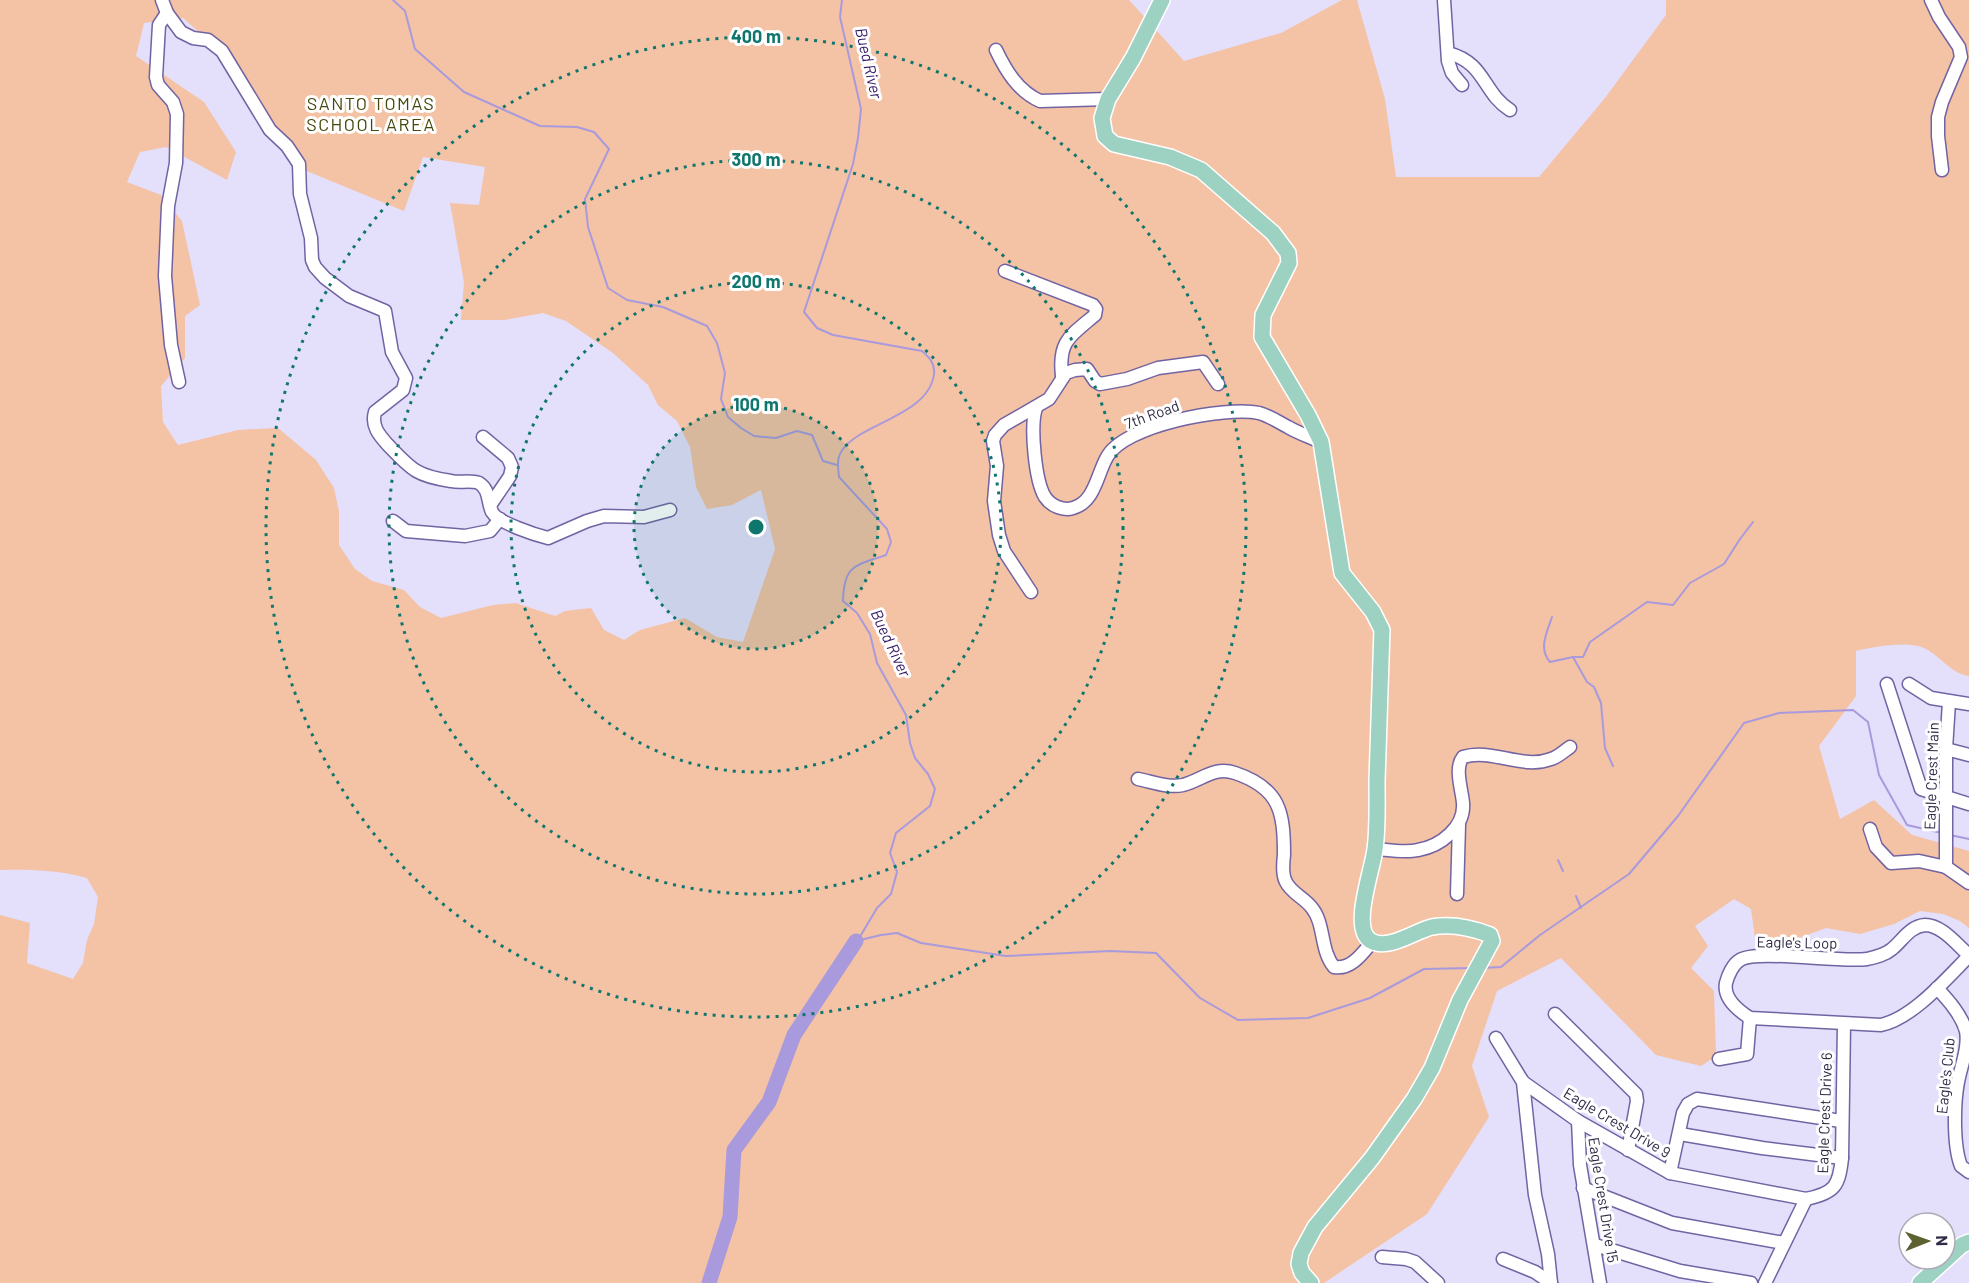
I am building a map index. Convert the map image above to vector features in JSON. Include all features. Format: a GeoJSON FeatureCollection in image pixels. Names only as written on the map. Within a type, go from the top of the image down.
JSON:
{"type":"FeatureCollection","features":[{"type":"Feature","properties":{"kind":"main road"},"geometry":{"type":"LineString","coordinates":[[1162,0],[1133,58],[1108,99],[1102,118],[1105,136],[1114,144],[1170,157],[1201,170],[1273,233],[1288,253],[1289,263],[1263,315],[1262,337],[1308,415],[1321,442],[1342,573],[1373,612],[1382,630],[1376,849],[1363,904],[1362,926],[1366,937],[1372,942],[1381,943],[1400,940],[1430,927],[1446,926],[1470,929],[1490,935],[1492,938],[1492,944],[1460,1000],[1432,1068],[1414,1099],[1372,1158],[1315,1227],[1301,1253],[1299,1264],[1302,1273],[1311,1283]]}},
{"type":"Feature","properties":{"kind":"main road"},"geometry":{"type":"LineString","coordinates":[[1920,1283],[1962,1245],[1969,1242]]}},
{"type":"Feature","properties":{"kind":"street"},"geometry":{"type":"LineString","coordinates":[[162,0],[175,25],[187,36],[208,40],[222,51],[270,130],[294,155],[299,164],[300,194],[311,238],[312,260],[315,267],[325,278],[349,296],[385,311],[392,352],[406,378],[403,390],[375,412],[374,422],[380,436],[411,469],[430,477],[453,482],[478,483],[483,486],[492,512],[500,519],[527,532],[549,538],[603,516],[644,517],[670,510]]}},
{"type":"Feature","properties":{"kind":"street"},"geometry":{"type":"LineString","coordinates":[[1444,0],[1452,73],[1462,86]]}},
{"type":"Feature","properties":{"kind":"street"},"geometry":{"type":"LineString","coordinates":[[1931,0],[1939,17],[1959,47],[1961,57],[1938,117],[1942,170]]}},
{"type":"Feature","properties":{"kind":"street"},"geometry":{"type":"LineString","coordinates":[[167,13],[159,25],[156,81],[173,102],[177,114],[176,163],[168,206],[165,276],[171,345],[179,382]]}},
{"type":"Feature","properties":{"kind":"street"},"geometry":{"type":"LineString","coordinates":[[996,50],[1008,74],[1018,87],[1040,101],[1108,99]]}},
{"type":"Feature","properties":{"kind":"street"},"geometry":{"type":"LineString","coordinates":[[1448,53],[1473,66],[1501,104],[1510,110]]}},
{"type":"Feature","properties":{"kind":"street"},"geometry":{"type":"LineString","coordinates":[[1005,271],[1093,305],[1096,309],[1095,315],[1068,338],[1062,354],[1062,376],[1054,394],[1036,408],[1004,425],[993,441],[997,466],[994,501],[999,535],[1004,552],[1031,592]]}},
{"type":"Feature","properties":{"kind":"street"},"geometry":{"type":"LineString","coordinates":[[1062,376],[1075,370],[1087,369],[1095,381],[1100,384],[1128,379],[1158,368],[1203,362],[1218,384]]}},
{"type":"Feature","properties":{"kind":"street","name":"7th Road"},"geometry":{"type":"LineString","coordinates":[[1036,408],[1033,421],[1041,484],[1044,495],[1050,503],[1060,508],[1071,509],[1088,497],[1107,456],[1116,446],[1128,438],[1185,418],[1221,412],[1259,413],[1321,442]]}},
{"type":"Feature","properties":{"kind":"street"},"geometry":{"type":"LineString","coordinates":[[483,438],[508,458],[512,467],[510,476],[491,504]]}},
{"type":"Feature","properties":{"kind":"street"},"geometry":{"type":"LineString","coordinates":[[393,521],[406,531],[465,536],[490,531],[500,519]]}},
{"type":"Feature","properties":{"kind":"street"},"geometry":{"type":"LineString","coordinates":[[1887,684],[1921,789],[1969,804]]}},
{"type":"Feature","properties":{"kind":"street"},"geometry":{"type":"LineString","coordinates":[[1909,684],[1931,698],[1969,704]]}},
{"type":"Feature","properties":{"kind":"street","name":"Eagle Crest Main"},"geometry":{"type":"LineString","coordinates":[[1946,867],[1946,748],[1949,702]]}},
{"type":"Feature","properties":{"kind":"street"},"geometry":{"type":"LineString","coordinates":[[1456,894],[1460,825],[1463,812],[1459,765],[1463,757],[1487,755],[1521,762],[1539,762],[1558,756],[1570,747]]}},
{"type":"Feature","properties":{"kind":"street"},"geometry":{"type":"LineString","coordinates":[[1946,748],[1969,755]]}},
{"type":"Feature","properties":{"kind":"street"},"geometry":{"type":"LineString","coordinates":[[1138,779],[1174,786],[1185,784],[1209,773],[1225,771],[1247,778],[1269,791],[1283,819],[1283,867],[1286,884],[1312,907],[1328,960],[1334,967],[1341,968],[1350,965],[1372,942]]}},
{"type":"Feature","properties":{"kind":"street"},"geometry":{"type":"LineString","coordinates":[[1376,849],[1419,850],[1435,843],[1460,825]]}},
{"type":"Feature","properties":{"kind":"street"},"geometry":{"type":"LineString","coordinates":[[1870,829],[1876,847],[1890,863],[1918,861],[1946,867],[1969,883]]}},
{"type":"Feature","properties":{"kind":"street","name":"Eagle's Loop"},"geometry":{"type":"LineString","coordinates":[[1927,925],[1939,929],[1969,956],[1937,988],[1891,1022],[1881,1025],[1750,1018],[1741,1013],[1726,993],[1729,973],[1738,960],[1771,956],[1868,959],[1886,953],[1907,934],[1920,926],[1927,925]]}},
{"type":"Feature","properties":{"kind":"street","name":"Eagle's Club"},"geometry":{"type":"LineString","coordinates":[[1937,988],[1955,1010],[1966,1031],[1966,1047],[1957,1094],[1957,1147],[1961,1166],[1969,1172]]}},
{"type":"Feature","properties":{"kind":"street"},"geometry":{"type":"LineString","coordinates":[[1555,1014],[1636,1094],[1637,1101],[1628,1150]]}},
{"type":"Feature","properties":{"kind":"street"},"geometry":{"type":"LineString","coordinates":[[1719,1059],[1747,1054],[1750,1018]]}},
{"type":"Feature","properties":{"kind":"street","name":"Eagle Crest Drive 6"},"geometry":{"type":"LineString","coordinates":[[1806,1200],[1828,1192],[1838,1181],[1842,1158],[1844,1024]]}},
{"type":"Feature","properties":{"kind":"street"},"geometry":{"type":"LineString","coordinates":[[1496,1038],[1523,1082],[1535,1195],[1545,1238],[1551,1283]]}},
{"type":"Feature","properties":{"kind":"street","name":"Eagle Crest Drive 9"},"geometry":{"type":"LineString","coordinates":[[1523,1082],[1578,1121],[1670,1173],[1806,1200]]}},
{"type":"Feature","properties":{"kind":"street"},"geometry":{"type":"LineString","coordinates":[[1670,1173],[1683,1113],[1688,1104],[1697,1099],[1841,1121]]}},
{"type":"Feature","properties":{"kind":"street","name":"Eagle Crest Drive 15"},"geometry":{"type":"LineString","coordinates":[[1578,1121],[1578,1152],[1600,1283]]}},
{"type":"Feature","properties":{"kind":"street"},"geometry":{"type":"LineString","coordinates":[[1680,1134],[1762,1148],[1842,1158]]}},
{"type":"Feature","properties":{"kind":"street"},"geometry":{"type":"LineString","coordinates":[[1583,1188],[1672,1223],[1784,1243]]}},
{"type":"Feature","properties":{"kind":"street"},"geometry":{"type":"LineString","coordinates":[[1765,1283],[1806,1200]]}},
{"type":"Feature","properties":{"kind":"street"},"geometry":{"type":"LineString","coordinates":[[1595,1245],[1680,1271],[1750,1283]]}},
{"type":"Feature","properties":{"kind":"street"},"geometry":{"type":"LineString","coordinates":[[1382,1257],[1406,1258],[1415,1262],[1434,1282]]}},
{"type":"Feature","properties":{"kind":"street"},"geometry":{"type":"LineString","coordinates":[[1503,1259],[1535,1272],[1551,1283]]}},
{"type":"Feature","properties":{"kind":"shaded area"},"geometry":{"type":"Polygon","coordinates":[[[0,0],[1129,0],[1184,61],[1281,33],[1342,0],[1357,0],[1385,99],[1396,177],[1539,177],[1605,98],[1666,15],[1666,0],[1969,0],[1969,676],[1952,669],[1931,652],[1919,646],[1891,645],[1856,651],[1856,696],[1819,746],[1840,819],[1874,800],[1912,835],[1969,851],[1969,928],[1960,921],[1943,914],[1920,911],[1894,924],[1860,934],[1826,928],[1793,940],[1771,940],[1756,945],[1751,909],[1734,899],[1695,926],[1708,946],[1691,968],[1714,991],[1716,1056],[1701,1066],[1656,1055],[1561,958],[1497,991],[1472,1066],[1489,1117],[1427,1214],[1324,1283],[0,1283],[0,915],[30,923],[27,963],[73,979],[83,963],[87,940],[94,924],[98,897],[87,878],[44,871],[0,870],[0,0]],[[183,18],[144,23],[136,56],[204,102],[236,152],[227,180],[166,147],[140,152],[127,182],[161,195],[182,221],[200,305],[185,316],[185,358],[161,386],[163,422],[178,445],[238,430],[278,428],[316,460],[334,488],[339,511],[339,545],[355,569],[372,581],[404,590],[420,607],[441,618],[493,605],[516,603],[555,616],[565,611],[591,608],[604,630],[624,640],[640,630],[685,618],[717,637],[743,642],[775,549],[761,490],[732,505],[707,509],[696,487],[690,447],[677,421],[658,405],[648,385],[613,353],[566,321],[543,313],[504,320],[461,320],[464,282],[450,203],[479,205],[485,167],[423,157],[404,211],[297,167],[217,48],[183,18]]]}},
{"type":"Feature","properties":{"kind":"waterway"},"geometry":{"type":"LineString","coordinates":[[393,0],[405,11],[415,49],[464,92],[540,126],[577,127],[594,132],[609,149],[585,199],[588,227],[608,288],[627,300],[663,307],[707,326],[717,343],[725,373],[721,399],[728,417],[754,436],[776,438],[797,431],[812,435],[823,461],[837,465]]}},
{"type":"Feature","properties":{"kind":"waterway","name":"Bued River"},"geometry":{"type":"LineString","coordinates":[[842,0],[840,17],[861,109],[858,138],[853,164],[804,312],[817,328],[833,335],[922,351],[934,367],[929,388],[920,399],[908,409],[852,440],[843,449],[838,459],[839,477],[887,529],[891,542],[886,555],[853,568],[846,580],[843,601],[857,613],[870,634],[877,663],[906,715],[910,743],[915,758],[928,774],[935,789],[930,806],[896,833],[890,853],[897,872],[891,894],[877,908],[858,940]]}},
{"type":"Feature","properties":{"kind":"waterway"},"geometry":{"type":"LineString","coordinates":[[1573,657],[1583,657],[1590,642],[1647,602],[1673,605],[1690,583],[1724,564],[1753,522]]}},
{"type":"Feature","properties":{"kind":"waterway"},"geometry":{"type":"LineString","coordinates":[[1552,617],[1544,646],[1546,657],[1550,662],[1573,657],[1587,682],[1594,687],[1601,703],[1605,748],[1613,766]]}},
{"type":"Feature","properties":{"kind":"waterway"},"geometry":{"type":"LineString","coordinates":[[1483,968],[1501,967],[1540,935],[1629,874],[1678,816],[1744,723],[1779,713],[1853,710],[1868,722],[1879,775],[1907,825],[1942,833]]}},
{"type":"Feature","properties":{"kind":"waterway"},"geometry":{"type":"LineString","coordinates":[[1950,835],[1969,839]]}},
{"type":"Feature","properties":{"kind":"waterway"},"geometry":{"type":"LineString","coordinates":[[1558,860],[1563,871]]}},
{"type":"Feature","properties":{"kind":"waterway"},"geometry":{"type":"LineString","coordinates":[[1576,896],[1581,908]]}},
{"type":"Feature","properties":{"kind":"waterway"},"geometry":{"type":"LineString","coordinates":[[856,941],[897,933],[921,943],[1006,956],[1110,951],[1156,953],[1200,998],[1238,1020],[1308,1018],[1370,998],[1424,969],[1472,968]]}},
{"type":"Feature","properties":{"kind":"waterway","name":"Bued River"},"geometry":{"type":"LineString","coordinates":[[709,1283],[730,1217],[734,1150],[769,1102],[794,1035],[856,941]]}},
{"type":"Feature","properties":{"kind":"district","name":"SANTO TOMAS SCHOOL AREA"},"geometry":{"type":"Point","coordinates":[371,114]}}]}
